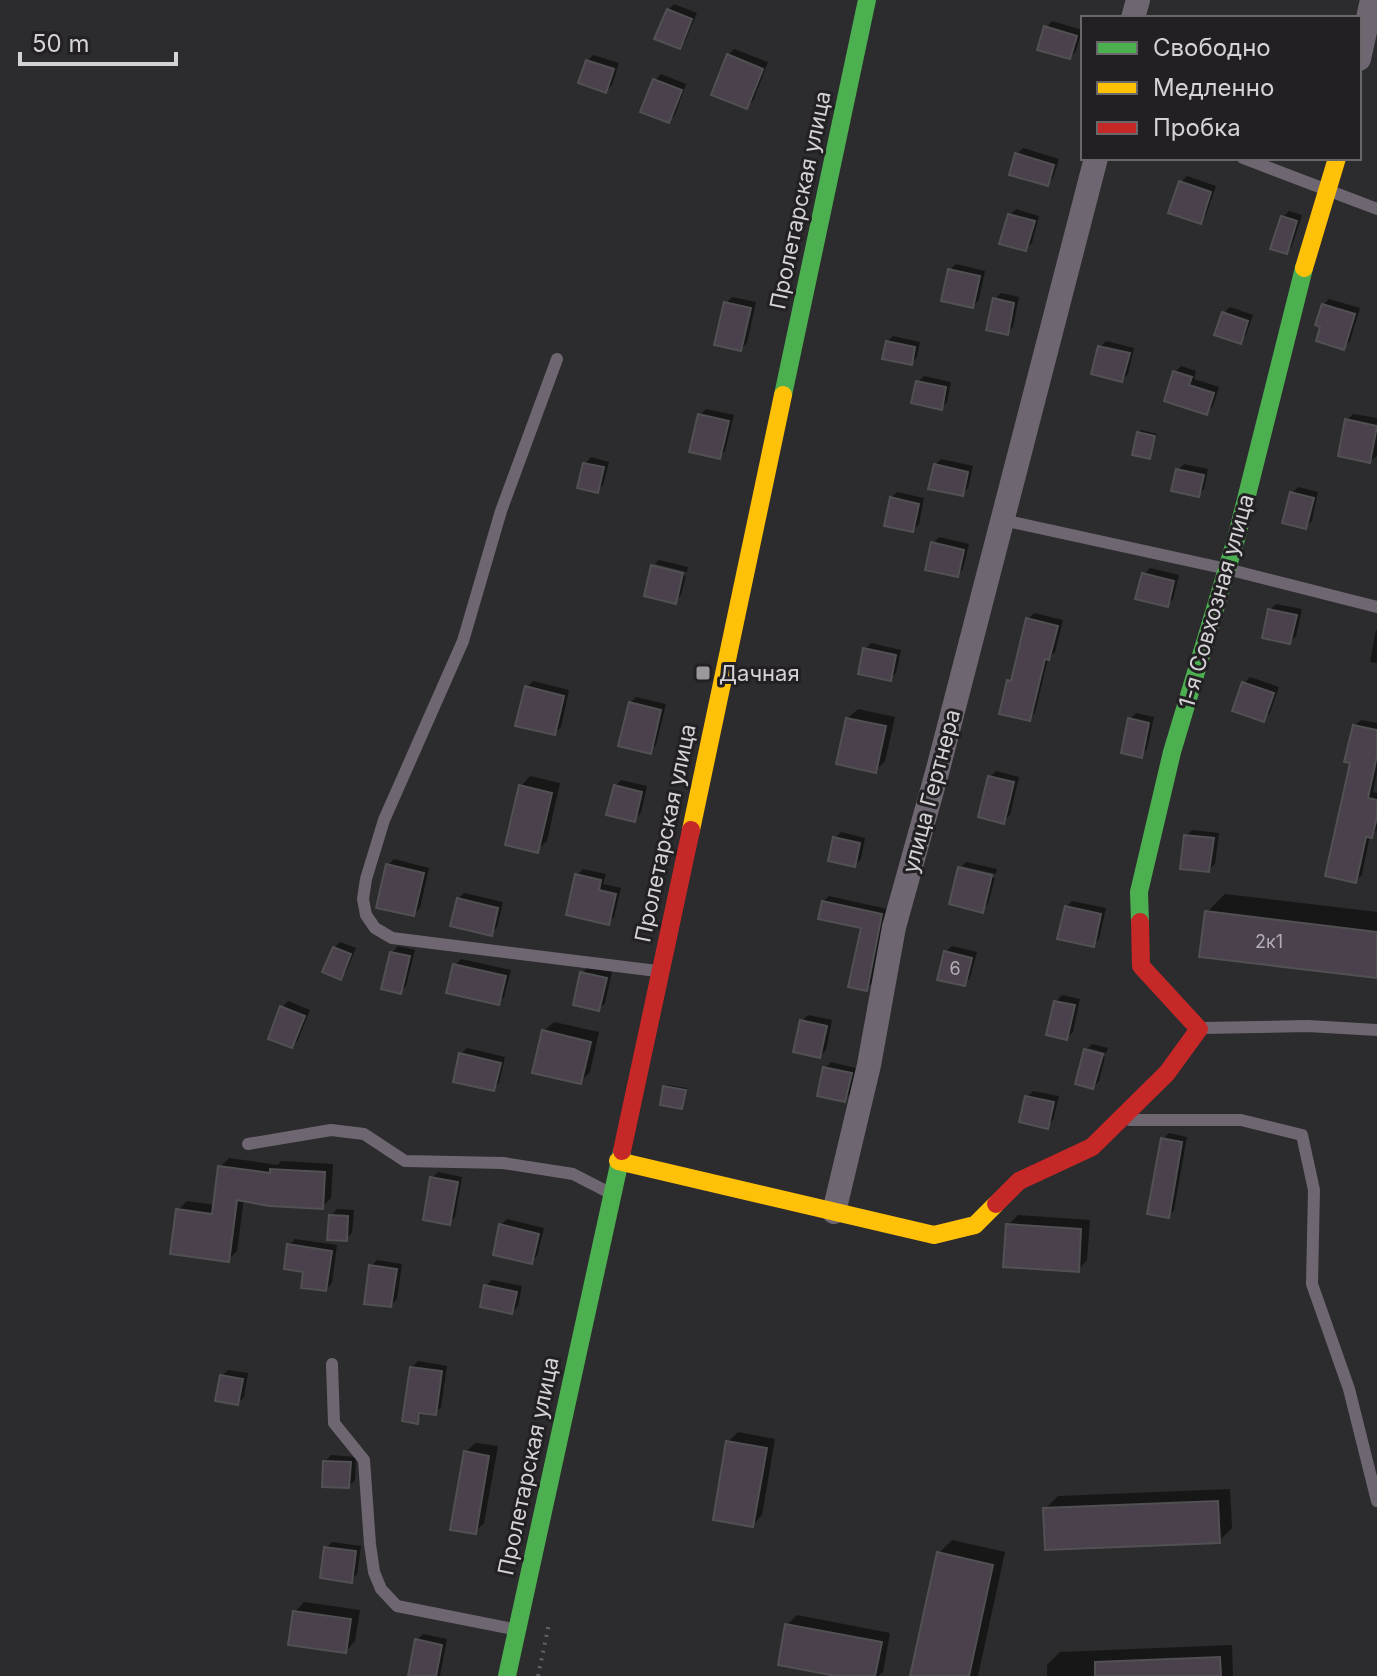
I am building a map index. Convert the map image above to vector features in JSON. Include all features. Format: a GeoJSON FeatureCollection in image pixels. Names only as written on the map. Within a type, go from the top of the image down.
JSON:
{"type":"FeatureCollection","features":[{"type":"Feature","properties":{"kind":"main road","name":"Пролетарская улица"},"geometry":{"type":"LineString","coordinates":[[507,1676],[661,971],[867,0]]}},
{"type":"Feature","properties":{"kind":"main road","name":"1-я Совхозная улица"},"geometry":{"type":"LineString","coordinates":[[1199,1029],[1141,966],[1139,892],[1172,752],[1227,569],[1293,303],[1336,160]]}},
{"type":"Feature","properties":{"kind":"main road"},"geometry":{"type":"LineString","coordinates":[[618,1161],[934,1235],[975,1225],[1019,1181],[1092,1147],[1167,1073],[1199,1029]]}},
{"type":"Feature","properties":{"kind":"street"},"geometry":{"type":"LineString","coordinates":[[1361,50],[1372,0]]}},
{"type":"Feature","properties":{"kind":"street","name":"улица Гертнера"},"geometry":{"type":"LineString","coordinates":[[834,1212],[869,1065],[894,927],[1095,160]]}},
{"type":"Feature","properties":{"kind":"lane"},"geometry":{"type":"LineString","coordinates":[[1248,160],[1377,209]]}},
{"type":"Feature","properties":{"kind":"lane"},"geometry":{"type":"LineString","coordinates":[[557,359],[501,511],[463,641],[384,820],[363,899],[366,915],[375,928],[392,938],[661,971]]}},
{"type":"Feature","properties":{"kind":"lane"},"geometry":{"type":"LineString","coordinates":[[1003,520],[1227,569],[1377,607]]}},
{"type":"Feature","properties":{"kind":"lane"},"geometry":{"type":"LineString","coordinates":[[1199,1029],[1308,1026],[1377,1030]]}},
{"type":"Feature","properties":{"kind":"lane"},"geometry":{"type":"LineString","coordinates":[[1119,1120],[1241,1120],[1302,1135],[1314,1190],[1312,1284],[1349,1389],[1377,1501]]}},
{"type":"Feature","properties":{"kind":"lane"},"geometry":{"type":"LineString","coordinates":[[248,1144],[331,1130],[364,1134],[405,1161],[503,1163],[573,1174],[611,1194]]}},
{"type":"Feature","properties":{"kind":"lane"},"geometry":{"type":"LineString","coordinates":[[332,1364],[334,1423],[364,1460],[370,1544],[374,1572],[381,1589],[397,1606],[516,1630]]}},
{"type":"Feature","properties":{"kind":"building"},"geometry":{"type":"Polygon","coordinates":[[[667,9],[692,19],[680,49],[654,39],[667,9]]]}},
{"type":"Feature","properties":{"kind":"building"},"geometry":{"type":"Polygon","coordinates":[[[1044,26],[1077,36],[1070,59],[1037,50],[1044,26]]]}},
{"type":"Feature","properties":{"kind":"building"},"geometry":{"type":"Polygon","coordinates":[[[727,54],[763,69],[747,109],[711,95],[727,54]]]}},
{"type":"Feature","properties":{"kind":"building"},"geometry":{"type":"Polygon","coordinates":[[[586,60],[614,69],[606,93],[578,83],[586,60]]]}},
{"type":"Feature","properties":{"kind":"building"},"geometry":{"type":"Polygon","coordinates":[[[653,79],[682,90],[669,123],[640,112],[653,79]]]}},
{"type":"Feature","properties":{"kind":"building"},"geometry":{"type":"Polygon","coordinates":[[[1015,153],[1054,165],[1048,186],[1009,175],[1015,153]]]}},
{"type":"Feature","properties":{"kind":"building"},"geometry":{"type":"Polygon","coordinates":[[[1179,181],[1211,192],[1201,224],[1168,213],[1179,181]]]}},
{"type":"Feature","properties":{"kind":"building"},"geometry":{"type":"Polygon","coordinates":[[[1008,214],[1035,221],[1026,251],[999,244],[1008,214]]]}},
{"type":"Feature","properties":{"kind":"building"},"geometry":{"type":"Polygon","coordinates":[[[1281,216],[1297,221],[1287,254],[1270,249],[1281,216]]]}},
{"type":"Feature","properties":{"kind":"building"},"geometry":{"type":"Polygon","coordinates":[[[948,269],[980,276],[973,308],[941,301],[948,269]]]}},
{"type":"Feature","properties":{"kind":"building"},"geometry":{"type":"Polygon","coordinates":[[[993,298],[1014,303],[1008,335],[986,330],[993,298]]]}},
{"type":"Feature","properties":{"kind":"building"},"geometry":{"type":"Polygon","coordinates":[[[724,302],[751,308],[741,351],[714,345],[724,302]]]}},
{"type":"Feature","properties":{"kind":"building"},"geometry":{"type":"Polygon","coordinates":[[[1322,304],[1355,314],[1344,350],[1316,341],[1320,327],[1315,325],[1322,304]]]}},
{"type":"Feature","properties":{"kind":"building"},"geometry":{"type":"Polygon","coordinates":[[[1222,312],[1248,321],[1241,344],[1214,335],[1222,312]]]}},
{"type":"Feature","properties":{"kind":"building"},"geometry":{"type":"Polygon","coordinates":[[[886,341],[915,347],[912,365],[882,359],[886,341]]]}},
{"type":"Feature","properties":{"kind":"building"},"geometry":{"type":"Polygon","coordinates":[[[1098,346],[1130,353],[1122,382],[1091,374],[1098,346]]]}},
{"type":"Feature","properties":{"kind":"building"},"geometry":{"type":"Polygon","coordinates":[[[1173,371],[1192,377],[1189,385],[1214,393],[1207,415],[1164,401],[1173,371]]]}},
{"type":"Feature","properties":{"kind":"building"},"geometry":{"type":"Polygon","coordinates":[[[916,381],[946,387],[942,410],[911,403],[916,381]]]}},
{"type":"Feature","properties":{"kind":"building"},"geometry":{"type":"Polygon","coordinates":[[[698,414],[729,421],[720,459],[689,452],[698,414]]]}},
{"type":"Feature","properties":{"kind":"building"},"geometry":{"type":"Polygon","coordinates":[[[1345,419],[1377,426],[1370,463],[1338,456],[1345,419]]]}},
{"type":"Feature","properties":{"kind":"building"},"geometry":{"type":"Polygon","coordinates":[[[1137,432],[1155,436],[1150,459],[1132,455],[1137,432]]]}},
{"type":"Feature","properties":{"kind":"building"},"geometry":{"type":"Polygon","coordinates":[[[583,463],[604,467],[598,493],[577,488],[583,463]]]}},
{"type":"Feature","properties":{"kind":"building"},"geometry":{"type":"Polygon","coordinates":[[[934,464],[968,472],[963,496],[928,489],[934,464]]]}},
{"type":"Feature","properties":{"kind":"building"},"geometry":{"type":"Polygon","coordinates":[[[1176,469],[1204,475],[1199,497],[1171,491],[1176,469]]]}},
{"type":"Feature","properties":{"kind":"building"},"geometry":{"type":"Polygon","coordinates":[[[1290,492],[1314,498],[1306,529],[1282,523],[1290,492]]]}},
{"type":"Feature","properties":{"kind":"building"},"geometry":{"type":"Polygon","coordinates":[[[890,497],[919,504],[913,532],[884,526],[890,497]]]}},
{"type":"Feature","properties":{"kind":"building"},"geometry":{"type":"Polygon","coordinates":[[[931,542],[964,550],[958,577],[925,570],[931,542]]]}},
{"type":"Feature","properties":{"kind":"building"},"geometry":{"type":"Polygon","coordinates":[[[651,565],[683,573],[676,604],[644,596],[651,565]]]}},
{"type":"Feature","properties":{"kind":"building"},"geometry":{"type":"Polygon","coordinates":[[[1142,573],[1174,581],[1168,607],[1135,599],[1142,573]]]}},
{"type":"Feature","properties":{"kind":"building"},"geometry":{"type":"Polygon","coordinates":[[[1268,609],[1297,615],[1290,644],[1262,638],[1268,609]]]}},
{"type":"Feature","properties":{"kind":"building"},"geometry":{"type":"Polygon","coordinates":[[[1026,618],[1058,626],[1049,660],[1045,659],[1030,721],[999,714],[1007,680],[1011,681],[1026,618]]]}},
{"type":"Feature","properties":{"kind":"building"},"geometry":{"type":"Polygon","coordinates":[[[863,648],[896,655],[891,681],[858,674],[863,648]]]}},
{"type":"Feature","properties":{"kind":"building"},"geometry":{"type":"Polygon","coordinates":[[[1242,682],[1274,693],[1264,722],[1232,711],[1242,682]]]}},
{"type":"Feature","properties":{"kind":"building"},"geometry":{"type":"Polygon","coordinates":[[[525,686],[564,696],[555,735],[515,726],[525,686]]]}},
{"type":"Feature","properties":{"kind":"building"},"geometry":{"type":"Polygon","coordinates":[[[629,702],[661,710],[651,754],[618,746],[629,702]]]}},
{"type":"Feature","properties":{"kind":"building"},"geometry":{"type":"Polygon","coordinates":[[[846,718],[886,726],[876,773],[836,764],[846,718]]]}},
{"type":"Feature","properties":{"kind":"building"},"geometry":{"type":"Polygon","coordinates":[[[1128,718],[1149,723],[1142,758],[1121,753],[1128,718]]]}},
{"type":"Feature","properties":{"kind":"building"},"geometry":{"type":"Polygon","coordinates":[[[1353,725],[1377,730],[1377,756],[1368,798],[1377,800],[1377,817],[1372,838],[1366,837],[1356,883],[1325,876],[1350,763],[1344,762],[1353,725]]]}},
{"type":"Feature","properties":{"kind":"building"},"geometry":{"type":"Polygon","coordinates":[[[988,776],[1014,782],[1004,824],[978,817],[988,776]]]}},
{"type":"Feature","properties":{"kind":"building"},"geometry":{"type":"Polygon","coordinates":[[[519,785],[552,793],[538,853],[505,845],[519,785]]]}},
{"type":"Feature","properties":{"kind":"building"},"geometry":{"type":"Polygon","coordinates":[[[614,785],[642,792],[635,822],[606,815],[614,785]]]}},
{"type":"Feature","properties":{"kind":"building"},"geometry":{"type":"Polygon","coordinates":[[[1184,835],[1214,838],[1209,872],[1180,869],[1184,835]]]}},
{"type":"Feature","properties":{"kind":"building"},"geometry":{"type":"Polygon","coordinates":[[[833,837],[860,843],[855,867],[828,861],[833,837]]]}},
{"type":"Feature","properties":{"kind":"building"},"geometry":{"type":"Polygon","coordinates":[[[386,864],[424,873],[414,916],[376,908],[386,864]]]}},
{"type":"Feature","properties":{"kind":"building"},"geometry":{"type":"Polygon","coordinates":[[[958,867],[992,875],[983,913],[949,904],[958,867]]]}},
{"type":"Feature","properties":{"kind":"building"},"geometry":{"type":"Polygon","coordinates":[[[575,874],[601,880],[599,890],[616,894],[609,925],[566,915],[575,874]]]}},
{"type":"Feature","properties":{"kind":"building"},"geometry":{"type":"Polygon","coordinates":[[[457,898],[498,908],[492,936],[450,926],[457,898]]]}},
{"type":"Feature","properties":{"kind":"building"},"geometry":{"type":"Polygon","coordinates":[[[822,901],[882,914],[867,991],[848,987],[861,928],[818,919],[822,901]]]}},
{"type":"Feature","properties":{"kind":"building"},"geometry":{"type":"Polygon","coordinates":[[[1065,906],[1101,914],[1094,947],[1057,939],[1065,906]]]}},
{"type":"Feature","properties":{"kind":"building"},"geometry":{"type":"Polygon","coordinates":[[[1205,911],[1377,932],[1377,978],[1199,957],[1205,911]]]}},
{"type":"Feature","properties":{"kind":"building"},"geometry":{"type":"Polygon","coordinates":[[[333,947],[351,954],[341,980],[322,972],[333,947]]]}},
{"type":"Feature","properties":{"kind":"building"},"geometry":{"type":"Polygon","coordinates":[[[944,951],[972,958],[965,986],[937,980],[944,951]]]}},
{"type":"Feature","properties":{"kind":"building"},"geometry":{"type":"Polygon","coordinates":[[[390,952],[410,956],[401,994],[381,989],[390,952]]]}},
{"type":"Feature","properties":{"kind":"building"},"geometry":{"type":"Polygon","coordinates":[[[453,964],[506,976],[499,1005],[446,993],[453,964]]]}},
{"type":"Feature","properties":{"kind":"building"},"geometry":{"type":"Polygon","coordinates":[[[580,972],[607,978],[599,1011],[573,1005],[580,972]]]}},
{"type":"Feature","properties":{"kind":"building"},"geometry":{"type":"Polygon","coordinates":[[[1054,1001],[1075,1005],[1067,1040],[1046,1035],[1054,1001]]]}},
{"type":"Feature","properties":{"kind":"building"},"geometry":{"type":"Polygon","coordinates":[[[280,1006],[305,1016],[292,1048],[268,1039],[280,1006]]]}},
{"type":"Feature","properties":{"kind":"building"},"geometry":{"type":"Polygon","coordinates":[[[800,1020],[827,1026],[820,1058],[793,1052],[800,1020]]]}},
{"type":"Feature","properties":{"kind":"building"},"geometry":{"type":"Polygon","coordinates":[[[542,1030],[591,1042],[581,1084],[532,1073],[542,1030]]]}},
{"type":"Feature","properties":{"kind":"building"},"geometry":{"type":"Polygon","coordinates":[[[1084,1049],[1103,1054],[1093,1089],[1075,1084],[1084,1049]]]}},
{"type":"Feature","properties":{"kind":"building"},"geometry":{"type":"Polygon","coordinates":[[[459,1053],[501,1063],[494,1091],[453,1082],[459,1053]]]}},
{"type":"Feature","properties":{"kind":"building"},"geometry":{"type":"Polygon","coordinates":[[[823,1067],[852,1073],[845,1102],[817,1096],[823,1067]]]}},
{"type":"Feature","properties":{"kind":"building"},"geometry":{"type":"Polygon","coordinates":[[[663,1086],[686,1090],[682,1109],[660,1105],[663,1086]]]}},
{"type":"Feature","properties":{"kind":"building"},"geometry":{"type":"Polygon","coordinates":[[[1025,1096],[1054,1102],[1048,1129],[1019,1122],[1025,1096]]]}},
{"type":"Feature","properties":{"kind":"building"},"geometry":{"type":"Polygon","coordinates":[[[1161,1138],[1182,1142],[1169,1218],[1147,1214],[1161,1138]]]}},
{"type":"Feature","properties":{"kind":"building"},"geometry":{"type":"Polygon","coordinates":[[[218,1166],[270,1173],[270,1169],[325,1172],[323,1209],[269,1206],[237,1200],[229,1262],[170,1254],[176,1209],[212,1214],[218,1166]]]}},
{"type":"Feature","properties":{"kind":"building"},"geometry":{"type":"Polygon","coordinates":[[[430,1177],[458,1182],[450,1225],[423,1220],[430,1177]]]}},
{"type":"Feature","properties":{"kind":"building"},"geometry":{"type":"Polygon","coordinates":[[[329,1215],[348,1216],[347,1241],[327,1240],[329,1215]]]}},
{"type":"Feature","properties":{"kind":"building"},"geometry":{"type":"Polygon","coordinates":[[[499,1224],[539,1234],[532,1264],[493,1255],[499,1224]]]}},
{"type":"Feature","properties":{"kind":"building"},"geometry":{"type":"Polygon","coordinates":[[[1006,1224],[1081,1229],[1079,1272],[1003,1267],[1006,1224]]]}},
{"type":"Feature","properties":{"kind":"building"},"geometry":{"type":"Polygon","coordinates":[[[287,1244],[332,1251],[326,1291],[301,1288],[303,1272],[284,1269],[287,1244]]]}},
{"type":"Feature","properties":{"kind":"building"},"geometry":{"type":"Polygon","coordinates":[[[369,1265],[397,1269],[391,1307],[364,1304],[369,1265]]]}},
{"type":"Feature","properties":{"kind":"building"},"geometry":{"type":"Polygon","coordinates":[[[484,1285],[517,1292],[512,1314],[480,1307],[484,1285]]]}},
{"type":"Feature","properties":{"kind":"building"},"geometry":{"type":"Polygon","coordinates":[[[410,1367],[442,1371],[436,1415],[419,1413],[418,1424],[402,1421],[410,1367]]]}},
{"type":"Feature","properties":{"kind":"building"},"geometry":{"type":"Polygon","coordinates":[[[220,1375],[243,1379],[238,1405],[215,1401],[220,1375]]]}},
{"type":"Feature","properties":{"kind":"building"},"geometry":{"type":"Polygon","coordinates":[[[726,1441],[767,1448],[753,1527],[713,1520],[726,1441]]]}},
{"type":"Feature","properties":{"kind":"building"},"geometry":{"type":"Polygon","coordinates":[[[464,1451],[489,1456],[476,1534],[450,1530],[464,1451]]]}},
{"type":"Feature","properties":{"kind":"building"},"geometry":{"type":"Polygon","coordinates":[[[323,1461],[351,1462],[349,1488],[322,1487],[323,1461]]]}},
{"type":"Feature","properties":{"kind":"building"},"geometry":{"type":"Polygon","coordinates":[[[1218,1501],[1220,1543],[1045,1550],[1043,1508],[1218,1501]]]}},
{"type":"Feature","properties":{"kind":"building"},"geometry":{"type":"Polygon","coordinates":[[[324,1547],[356,1551],[352,1583],[320,1578],[324,1547]]]}},
{"type":"Feature","properties":{"kind":"building"},"geometry":{"type":"Polygon","coordinates":[[[937,1552],[993,1565],[969,1676],[910,1676],[937,1552]]]}},
{"type":"Feature","properties":{"kind":"building"},"geometry":{"type":"Polygon","coordinates":[[[293,1611],[351,1619],[346,1653],[288,1645],[293,1611]]]}},
{"type":"Feature","properties":{"kind":"building"},"geometry":{"type":"Polygon","coordinates":[[[785,1624],[882,1642],[875,1676],[836,1676],[778,1665],[785,1624]]]}},
{"type":"Feature","properties":{"kind":"building"},"geometry":{"type":"Polygon","coordinates":[[[415,1639],[442,1645],[436,1676],[408,1676],[415,1639]]]}},
{"type":"Feature","properties":{"kind":"building"},"geometry":{"type":"Polygon","coordinates":[[[1220,1657],[1221,1676],[1095,1676],[1095,1662],[1220,1657]]]}},
{"type":"Feature","properties":{"kind":"traffic: fast"},"geometry":{"type":"LineString","coordinates":[[783,395],[867,0]]}},
{"type":"Feature","properties":{"kind":"traffic: fast"},"geometry":{"type":"LineString","coordinates":[[1140,922],[1139,892],[1172,752],[1236,539],[1304,268]]}},
{"type":"Feature","properties":{"kind":"traffic: fast"},"geometry":{"type":"LineString","coordinates":[[507,1676],[622,1151]]}},
{"type":"Feature","properties":{"kind":"traffic: slow"},"geometry":{"type":"LineString","coordinates":[[1304,268],[1336,160]]}},
{"type":"Feature","properties":{"kind":"traffic: slow"},"geometry":{"type":"LineString","coordinates":[[691,830],[783,395]]}},
{"type":"Feature","properties":{"kind":"traffic: slow"},"geometry":{"type":"LineString","coordinates":[[618,1161],[934,1235],[975,1225],[996,1204]]}},
{"type":"Feature","properties":{"kind":"traffic: jam"},"geometry":{"type":"LineString","coordinates":[[622,1151],[691,830]]}},
{"type":"Feature","properties":{"kind":"traffic: jam"},"geometry":{"type":"LineString","coordinates":[[996,1204],[1019,1181],[1092,1147],[1167,1073],[1199,1029],[1141,966],[1140,922]]}},
{"type":"Feature","properties":{"kind":"place","name":"Дачная"},"geometry":{"type":"Point","coordinates":[703,673]}}]}
